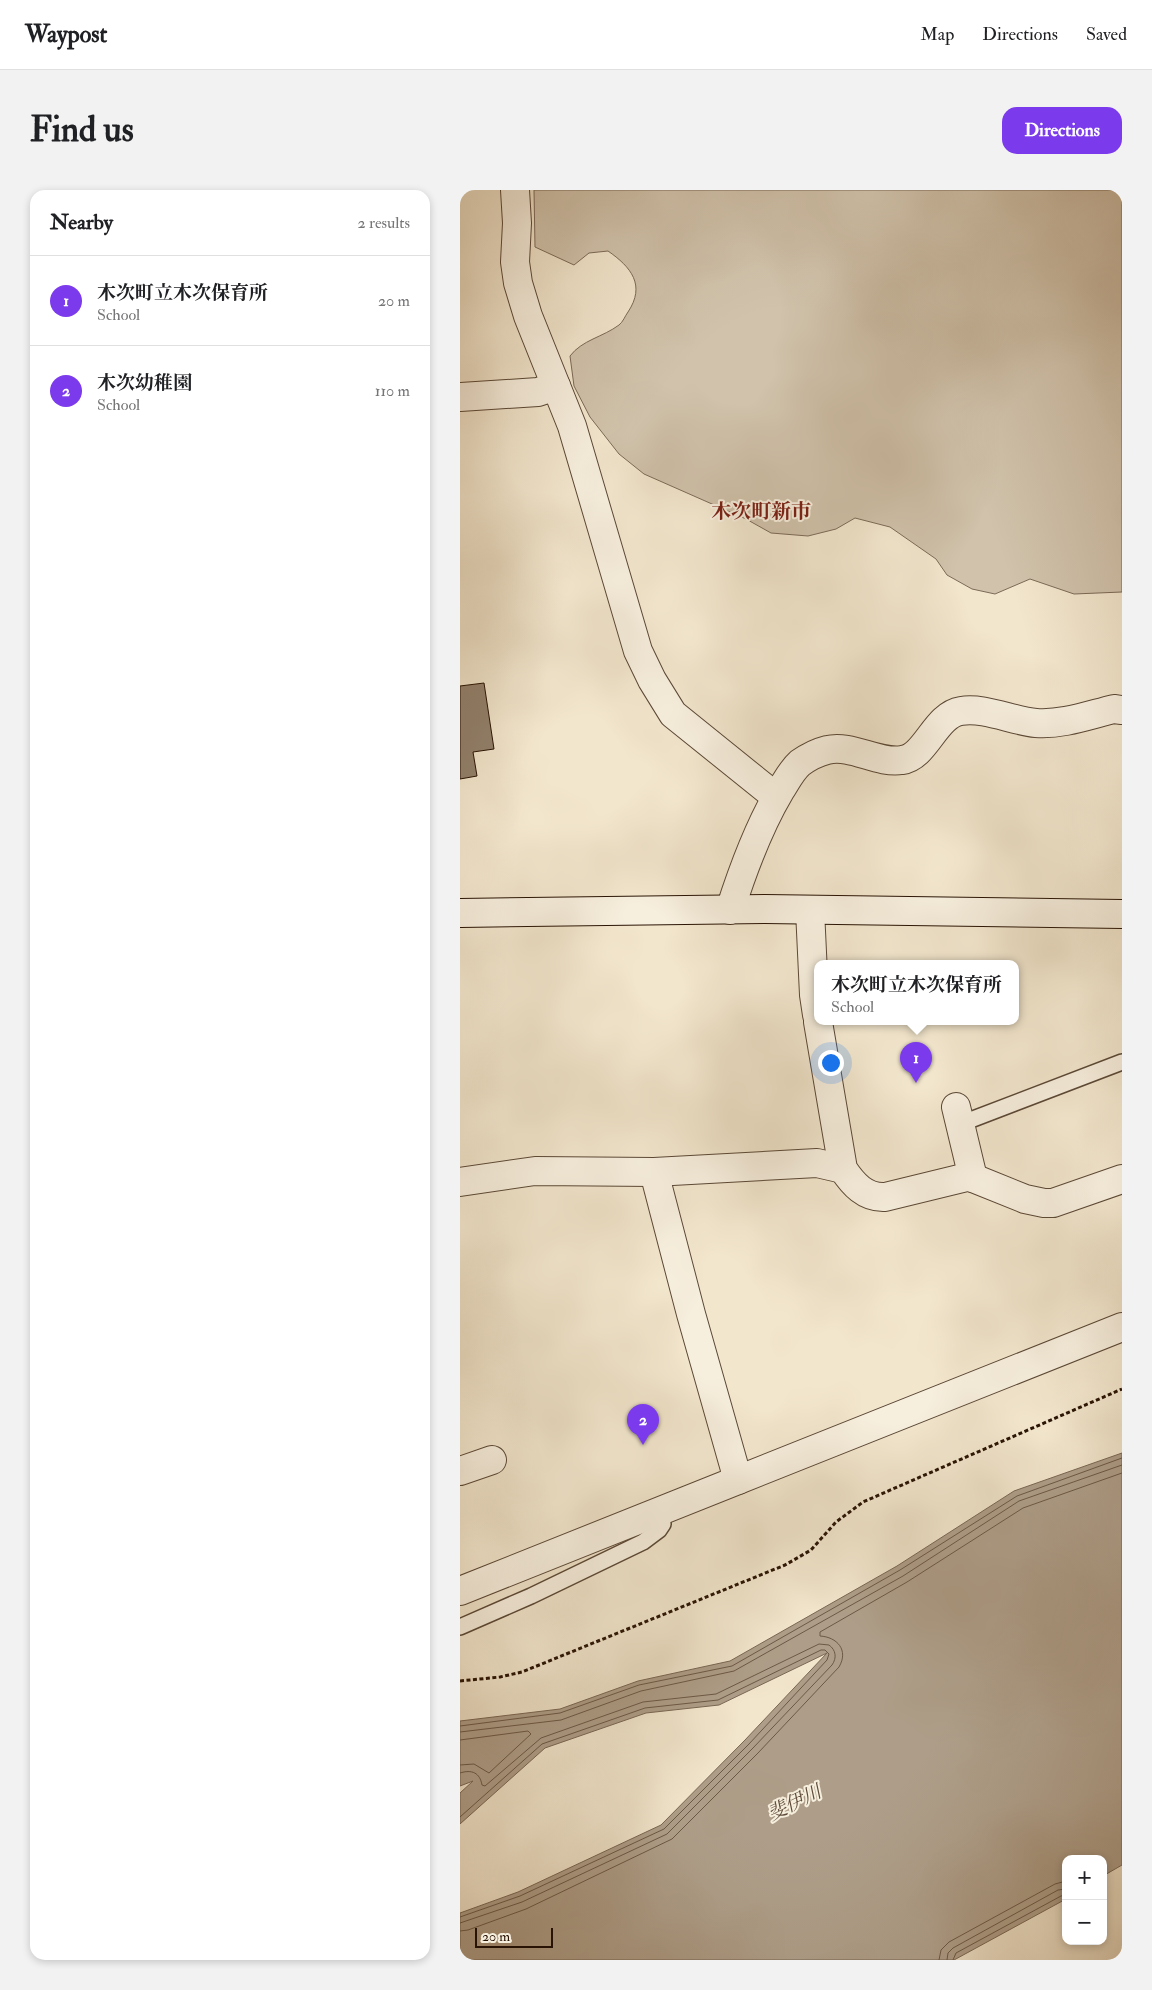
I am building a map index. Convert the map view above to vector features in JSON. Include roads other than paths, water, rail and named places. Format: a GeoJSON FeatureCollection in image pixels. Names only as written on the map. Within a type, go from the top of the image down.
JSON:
{"type":"FeatureCollection","features":[{"type":"Feature","properties":{"kind":"street"},"geometry":{"type":"LineString","coordinates":[[515,190],[517,223],[515,262],[518,283],[528,316],[572,426],[638,651],[652,680],[674,714],[776,797]]}},
{"type":"Feature","properties":{"kind":"street"},"geometry":{"type":"LineString","coordinates":[[460,397],[538,392],[556,386]]}},
{"type":"Feature","properties":{"kind":"street"},"geometry":{"type":"LineString","coordinates":[[730,910],[751,848],[776,797],[790,774],[800,763],[813,756],[827,750],[841,749],[890,761],[902,760],[916,753],[950,715],[960,711],[972,710],[1034,723],[1050,724],[1114,709],[1122,710]]}},
{"type":"Feature","properties":{"kind":"street"},"geometry":{"type":"LineString","coordinates":[[810,910],[814,995]]}},
{"type":"Feature","properties":{"kind":"street"},"geometry":{"type":"LineString","coordinates":[[460,913],[810,910],[1122,914]]}},
{"type":"Feature","properties":{"kind":"street"},"geometry":{"type":"LineString","coordinates":[[818,1025],[842,1169],[860,1190],[878,1198],[958,1179],[973,1178],[1025,1199],[1044,1203],[1065,1200],[1122,1179]]}},
{"type":"Feature","properties":{"kind":"street"},"geometry":{"type":"LineString","coordinates":[[958,1115],[973,1178]]}},
{"type":"Feature","properties":{"kind":"street"},"geometry":{"type":"LineString","coordinates":[[460,1182],[535,1171],[654,1172],[817,1163],[842,1169]]}},
{"type":"Feature","properties":{"kind":"street"},"geometry":{"type":"LineString","coordinates":[[654,1172],[691,1314],[738,1480]]}},
{"type":"Feature","properties":{"kind":"street"},"geometry":{"type":"LineString","coordinates":[[460,1591],[1122,1327]]}},
{"type":"Feature","properties":{"kind":"street"},"geometry":{"type":"LineString","coordinates":[[460,1470],[492,1460]]}},
{"type":"Feature","properties":{"kind":"lane"},"geometry":{"type":"LineString","coordinates":[[958,1115],[1122,1062]]}},
{"type":"Feature","properties":{"kind":"lane"},"geometry":{"type":"LineString","coordinates":[[460,1627],[531,1596],[643,1542],[659,1530],[663,1524],[661,1512]]}},
{"type":"Feature","properties":{"kind":"water","name":"斐伊川"},"geometry":{"type":"Polygon","coordinates":[[[1122,1453],[1122,1865],[1107,1874],[1107,1855],[1062,1855],[1062,1901],[954,1960],[460,1960],[460,1913],[518,1892],[661,1825],[827,1653],[719,1705],[646,1713],[545,1748],[460,1824],[460,1793],[473,1781],[460,1786],[460,1721],[560,1709],[638,1681],[730,1661],[897,1566],[1014,1491],[1122,1453]]]}},
{"type":"Feature","properties":{"kind":"place","name":"木次町立木次保育所"},"geometry":{"type":"Point","coordinates":[916,1083]}},
{"type":"Feature","properties":{"kind":"place","name":"木次幼稚園"},"geometry":{"type":"Point","coordinates":[643,1445]}},
{"type":"Feature","properties":{"kind":"district","name":"木次町新市"},"geometry":{"type":"Point","coordinates":[761,511]}}]}
